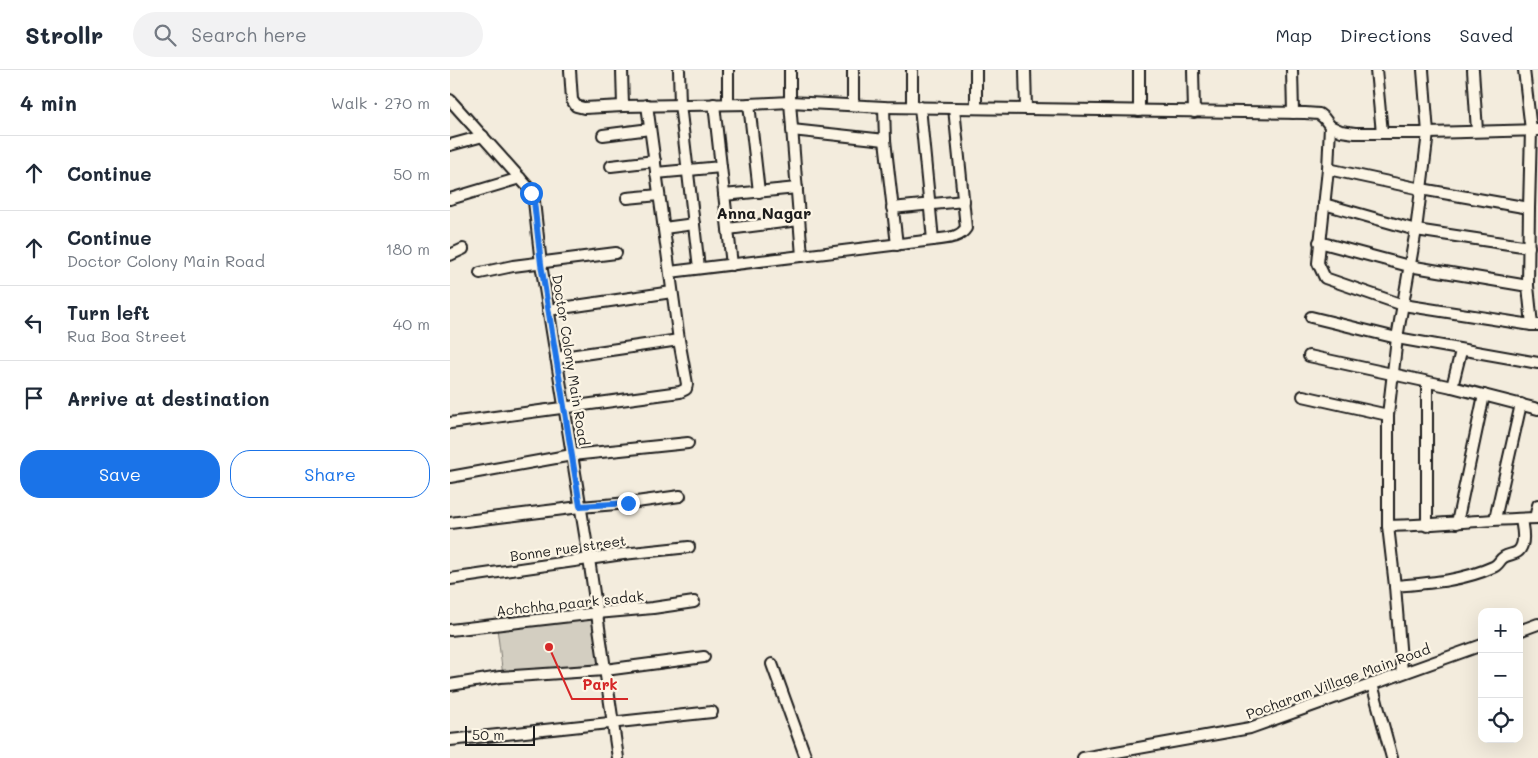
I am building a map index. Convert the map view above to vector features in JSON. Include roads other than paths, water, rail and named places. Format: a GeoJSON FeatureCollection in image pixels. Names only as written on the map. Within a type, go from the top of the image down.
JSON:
{"type":"FeatureCollection","features":[{"type":"Feature","properties":{"kind":"street"},"geometry":{"type":"LineString","coordinates":[[570,70],[572,100],[576,106],[584,108],[790,102],[884,107],[1293,113],[1319,114],[1330,126],[1341,131],[1355,133],[1535,130]]}},
{"type":"Feature","properties":{"kind":"street"},"geometry":{"type":"LineString","coordinates":[[622,70],[623,106]]}},
{"type":"Feature","properties":{"kind":"street"},"geometry":{"type":"LineString","coordinates":[[679,70],[680,104],[699,268]]}},
{"type":"Feature","properties":{"kind":"street"},"geometry":{"type":"LineString","coordinates":[[728,70],[728,104]]}},
{"type":"Feature","properties":{"kind":"street"},"geometry":{"type":"LineString","coordinates":[[790,70],[790,102],[802,256]]}},
{"type":"Feature","properties":{"kind":"street"},"geometry":{"type":"LineString","coordinates":[[853,70],[853,105]]}},
{"type":"Feature","properties":{"kind":"street"},"geometry":{"type":"LineString","coordinates":[[912,70],[933,240]]}},
{"type":"Feature","properties":{"kind":"street"},"geometry":{"type":"LineString","coordinates":[[976,70],[976,108]]}},
{"type":"Feature","properties":{"kind":"street"},"geometry":{"type":"LineString","coordinates":[[1025,70],[1026,109]]}},
{"type":"Feature","properties":{"kind":"street"},"geometry":{"type":"LineString","coordinates":[[1139,70],[1139,111]]}},
{"type":"Feature","properties":{"kind":"street"},"geometry":{"type":"LineString","coordinates":[[1193,70],[1194,112]]}},
{"type":"Feature","properties":{"kind":"street"},"geometry":{"type":"LineString","coordinates":[[1292,70],[1293,113]]}},
{"type":"Feature","properties":{"kind":"street"},"geometry":{"type":"LineString","coordinates":[[1376,70],[1382,133]]}},
{"type":"Feature","properties":{"kind":"street"},"geometry":{"type":"LineString","coordinates":[[1402,672],[1388,526],[1388,415],[1397,338],[1416,230],[1428,133],[1423,70]]}},
{"type":"Feature","properties":{"kind":"street"},"geometry":{"type":"LineString","coordinates":[[1473,70],[1477,131]]}},
{"type":"Feature","properties":{"kind":"street"},"geometry":{"type":"LineString","coordinates":[[1330,126],[1328,169],[1318,263],[1325,278],[1403,305],[1535,325],[1528,286],[1529,208],[1534,194],[1535,130],[1524,70]]}},
{"type":"Feature","properties":{"kind":"street","name":"Doctor Colony Main Road"},"geometry":{"type":"LineString","coordinates":[[450,100],[520,178],[531,193],[534,201],[541,264],[589,559],[618,758]]}},
{"type":"Feature","properties":{"kind":"street"},"geometry":{"type":"LineString","coordinates":[[714,104],[732,265]]}},
{"type":"Feature","properties":{"kind":"street"},"geometry":{"type":"LineString","coordinates":[[749,104],[759,192]]}},
{"type":"Feature","properties":{"kind":"street"},"geometry":{"type":"LineString","coordinates":[[450,423],[683,391],[687,384],[672,292],[647,105]]}},
{"type":"Feature","properties":{"kind":"street"},"geometry":{"type":"LineString","coordinates":[[884,107],[885,140],[897,245]]}},
{"type":"Feature","properties":{"kind":"street"},"geometry":{"type":"LineString","coordinates":[[670,272],[958,236],[966,228],[954,108]]}},
{"type":"Feature","properties":{"kind":"street"},"geometry":{"type":"LineString","coordinates":[[603,135],[650,129]]}},
{"type":"Feature","properties":{"kind":"street"},"geometry":{"type":"LineString","coordinates":[[792,130],[885,140]]}},
{"type":"Feature","properties":{"kind":"street"},"geometry":{"type":"LineString","coordinates":[[450,146],[483,136]]}},
{"type":"Feature","properties":{"kind":"street"},"geometry":{"type":"LineString","coordinates":[[611,166],[654,161]]}},
{"type":"Feature","properties":{"kind":"street"},"geometry":{"type":"LineString","coordinates":[[656,173],[721,167]]}},
{"type":"Feature","properties":{"kind":"street"},"geometry":{"type":"LineString","coordinates":[[1328,169],[1421,189],[1529,208]]}},
{"type":"Feature","properties":{"kind":"street"},"geometry":{"type":"LineString","coordinates":[[450,199],[520,178]]}},
{"type":"Feature","properties":{"kind":"street"},"geometry":{"type":"LineString","coordinates":[[724,195],[797,188]]}},
{"type":"Feature","properties":{"kind":"street"},"geometry":{"type":"LineString","coordinates":[[627,198],[659,195]]}},
{"type":"Feature","properties":{"kind":"street"},"geometry":{"type":"LineString","coordinates":[[892,208],[964,201]]}},
{"type":"Feature","properties":{"kind":"street"},"geometry":{"type":"LineString","coordinates":[[1324,204],[1416,230],[1529,247]]}},
{"type":"Feature","properties":{"kind":"street"},"geometry":{"type":"LineString","coordinates":[[728,229],[799,220]]}},
{"type":"Feature","properties":{"kind":"street"},"geometry":{"type":"LineString","coordinates":[[664,228],[694,224]]}},
{"type":"Feature","properties":{"kind":"street"},"geometry":{"type":"LineString","coordinates":[[1319,242],[1409,266],[1528,286]]}},
{"type":"Feature","properties":{"kind":"street"},"geometry":{"type":"LineString","coordinates":[[450,255],[463,249]]}},
{"type":"Feature","properties":{"kind":"street"},"geometry":{"type":"LineString","coordinates":[[480,273],[513,266],[541,264],[616,253]]}},
{"type":"Feature","properties":{"kind":"street"},"geometry":{"type":"LineString","coordinates":[[548,310],[672,292]]}},
{"type":"Feature","properties":{"kind":"street"},"geometry":{"type":"LineString","coordinates":[[1311,317],[1461,351],[1538,361]]}},
{"type":"Feature","properties":{"kind":"street"},"geometry":{"type":"LineString","coordinates":[[556,358],[679,340]]}},
{"type":"Feature","properties":{"kind":"street"},"geometry":{"type":"LineString","coordinates":[[1452,387],[1461,351]]}},
{"type":"Feature","properties":{"kind":"street"},"geometry":{"type":"LineString","coordinates":[[1309,356],[1452,387],[1538,409]]}},
{"type":"Feature","properties":{"kind":"street"},"geometry":{"type":"LineString","coordinates":[[1427,383],[1427,526]]}},
{"type":"Feature","properties":{"kind":"street"},"geometry":{"type":"LineString","coordinates":[[1457,524],[1484,395]]}},
{"type":"Feature","properties":{"kind":"street"},"geometry":{"type":"LineString","coordinates":[[1303,396],[1388,415]]}},
{"type":"Feature","properties":{"kind":"street"},"geometry":{"type":"LineString","coordinates":[[1495,519],[1521,404]]}},
{"type":"Feature","properties":{"kind":"street"},"geometry":{"type":"LineString","coordinates":[[450,476],[572,455],[688,443]]}},
{"type":"Feature","properties":{"kind":"street"},"geometry":{"type":"LineString","coordinates":[[450,523],[580,506],[628,503],[680,496]]}},
{"type":"Feature","properties":{"kind":"street"},"geometry":{"type":"LineString","coordinates":[[1388,526],[1427,526],[1495,519],[1536,518],[1538,505]]}},
{"type":"Feature","properties":{"kind":"street"},"geometry":{"type":"LineString","coordinates":[[1395,586],[1446,581],[1495,567],[1504,556],[1515,554],[1519,551],[1523,538],[1521,519]]}},
{"type":"Feature","properties":{"kind":"street","name":"Bonne rue street"},"geometry":{"type":"LineString","coordinates":[[450,579],[623,554],[689,548]]}},
{"type":"Feature","properties":{"kind":"street","name":"Achchha paark sadak"},"geometry":{"type":"LineString","coordinates":[[450,630],[694,602]]}},
{"type":"Feature","properties":{"kind":"street"},"geometry":{"type":"LineString","coordinates":[[1523,630],[1538,624]]}},
{"type":"Feature","properties":{"kind":"street","name":"Pocharam Village Main Road"},"geometry":{"type":"LineString","coordinates":[[1084,758],[1250,728],[1478,645]]}},
{"type":"Feature","properties":{"kind":"street"},"geometry":{"type":"LineString","coordinates":[[450,685],[500,677],[605,670],[704,657]]}},
{"type":"Feature","properties":{"kind":"street"},"geometry":{"type":"LineString","coordinates":[[772,664],[806,758]]}},
{"type":"Feature","properties":{"kind":"street"},"geometry":{"type":"LineString","coordinates":[[1372,684],[1392,758]]}},
{"type":"Feature","properties":{"kind":"street"},"geometry":{"type":"LineString","coordinates":[[450,740],[712,712]]}},
{"type":"Feature","properties":{"kind":"place","name":"Park"},"geometry":{"type":"Point","coordinates":[549,647]}},
{"type":"Feature","properties":{"kind":"district","name":"Anna Nagar"},"geometry":{"type":"Point","coordinates":[764,212]}}]}
